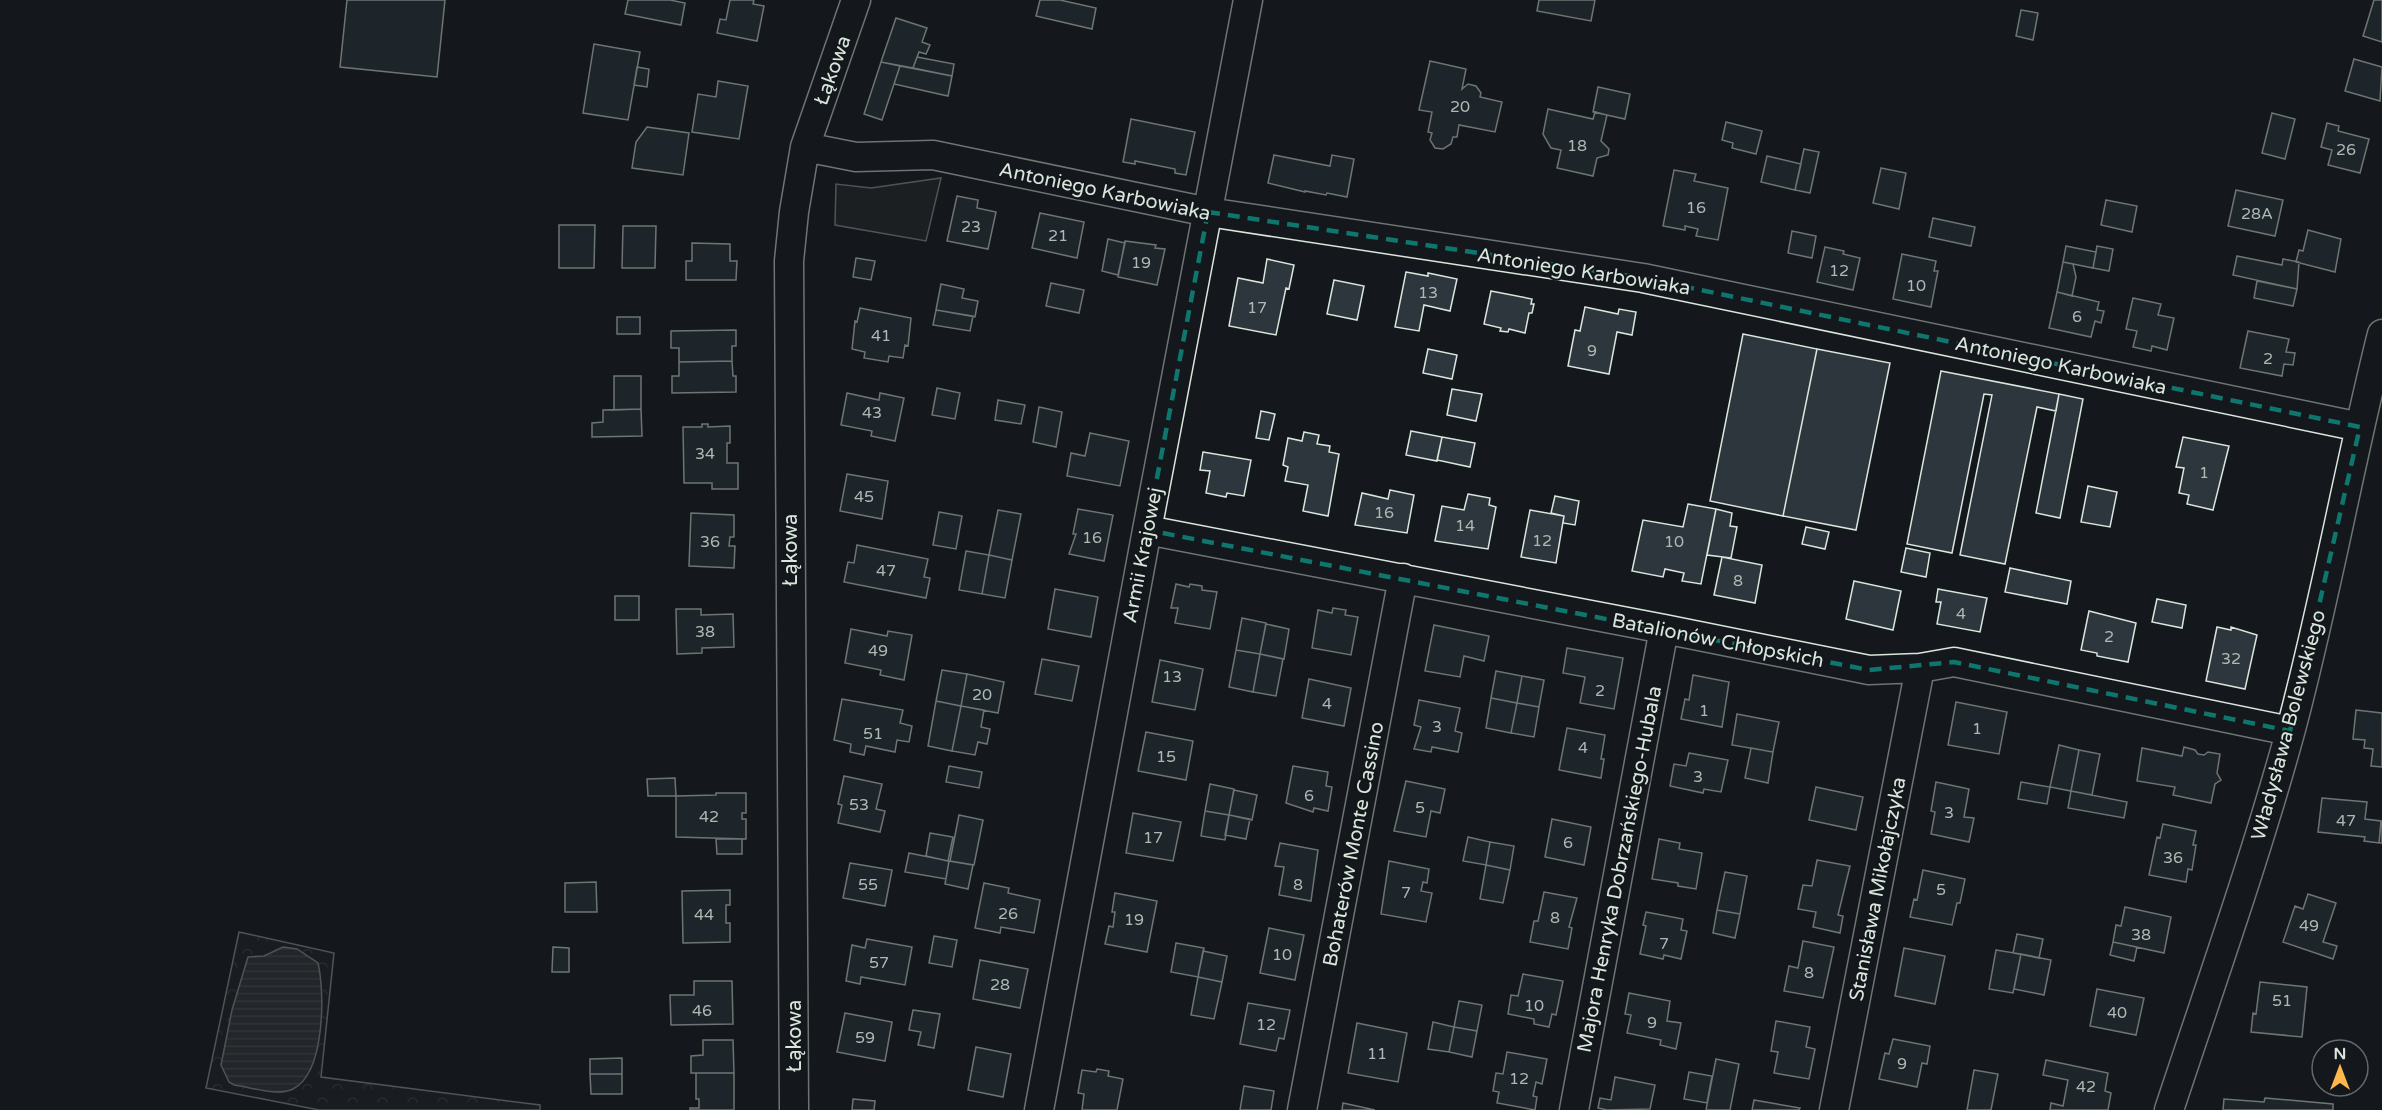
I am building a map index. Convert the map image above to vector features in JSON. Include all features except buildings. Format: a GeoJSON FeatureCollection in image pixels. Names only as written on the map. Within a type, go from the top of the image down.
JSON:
{"type":"FeatureCollection","features":[{"type":"Feature","properties":{"kind":"street","name":"Łąkowa"},"geometry":{"type":"LineString","coordinates":[[794,1110],[788,308],[794,212],[805,147],[856,0]]}},
{"type":"Feature","properties":{"kind":"street","name":"Armii Krajowej"},"geometry":{"type":"LineString","coordinates":[[1039,1110],[1248,0]]}},
{"type":"Feature","properties":{"kind":"street","name":"Antoniego Karbowiaka"},"geometry":{"type":"LineString","coordinates":[[805,147],[856,157],[933,155],[1208,212],[1643,278],[2360,427]]}},
{"type":"Feature","properties":{"kind":"street","name":"Władysława Bolewskiego"},"geometry":{"type":"LineString","coordinates":[[2169,1110],[2245,878],[2290,731],[2314,639],[2382,334]]}},
{"type":"Feature","properties":{"kind":"street","name":"Batalionów Chłopskich"},"geometry":{"type":"LineString","coordinates":[[1147,530],[1664,628],[1869,670],[1920,668],[1954,662],[2290,731]]}},
{"type":"Feature","properties":{"kind":"street","name":"Bohaterów Monte Cassino"},"geometry":{"type":"LineString","coordinates":[[1302,1110],[1403,578]]}},
{"type":"Feature","properties":{"kind":"street","name":"Majora Henryka Dobrzańskiego-Hubala"},"geometry":{"type":"LineString","coordinates":[[1574,1110],[1664,628]]}},
{"type":"Feature","properties":{"kind":"street","name":"Stanisława Mikołajczyka"},"geometry":{"type":"LineString","coordinates":[[1834,1110],[1920,668]]}},
{"type":"Feature","properties":{"kind":"highlighted area"},"geometry":{"type":"Polygon","coordinates":[[[1208,212],[1643,278],[2360,427],[2290,731],[1954,662],[1869,670],[1147,530],[1208,212]]]}},
{"type":"Feature","properties":{"kind":"green space"},"geometry":{"type":"Polygon","coordinates":[[[239,932],[334,953],[321,1077],[540,1105],[540,1110],[319,1110],[206,1088],[239,932]]]}},
{"type":"Feature","properties":{"kind":"shaded area"},"geometry":{"type":"Polygon","coordinates":[[[941,178],[926,241],[835,225],[836,184],[871,188],[941,178]]]}},
{"type":"Feature","properties":{"kind":"shaded area"},"geometry":{"type":"Polygon","coordinates":[[[283,947],[297,949],[318,963],[322,1012],[317,1050],[311,1067],[304,1080],[287,1091],[272,1092],[234,1085],[229,1082],[221,1065],[232,1010],[248,957],[264,956],[283,947]]]}}]}
